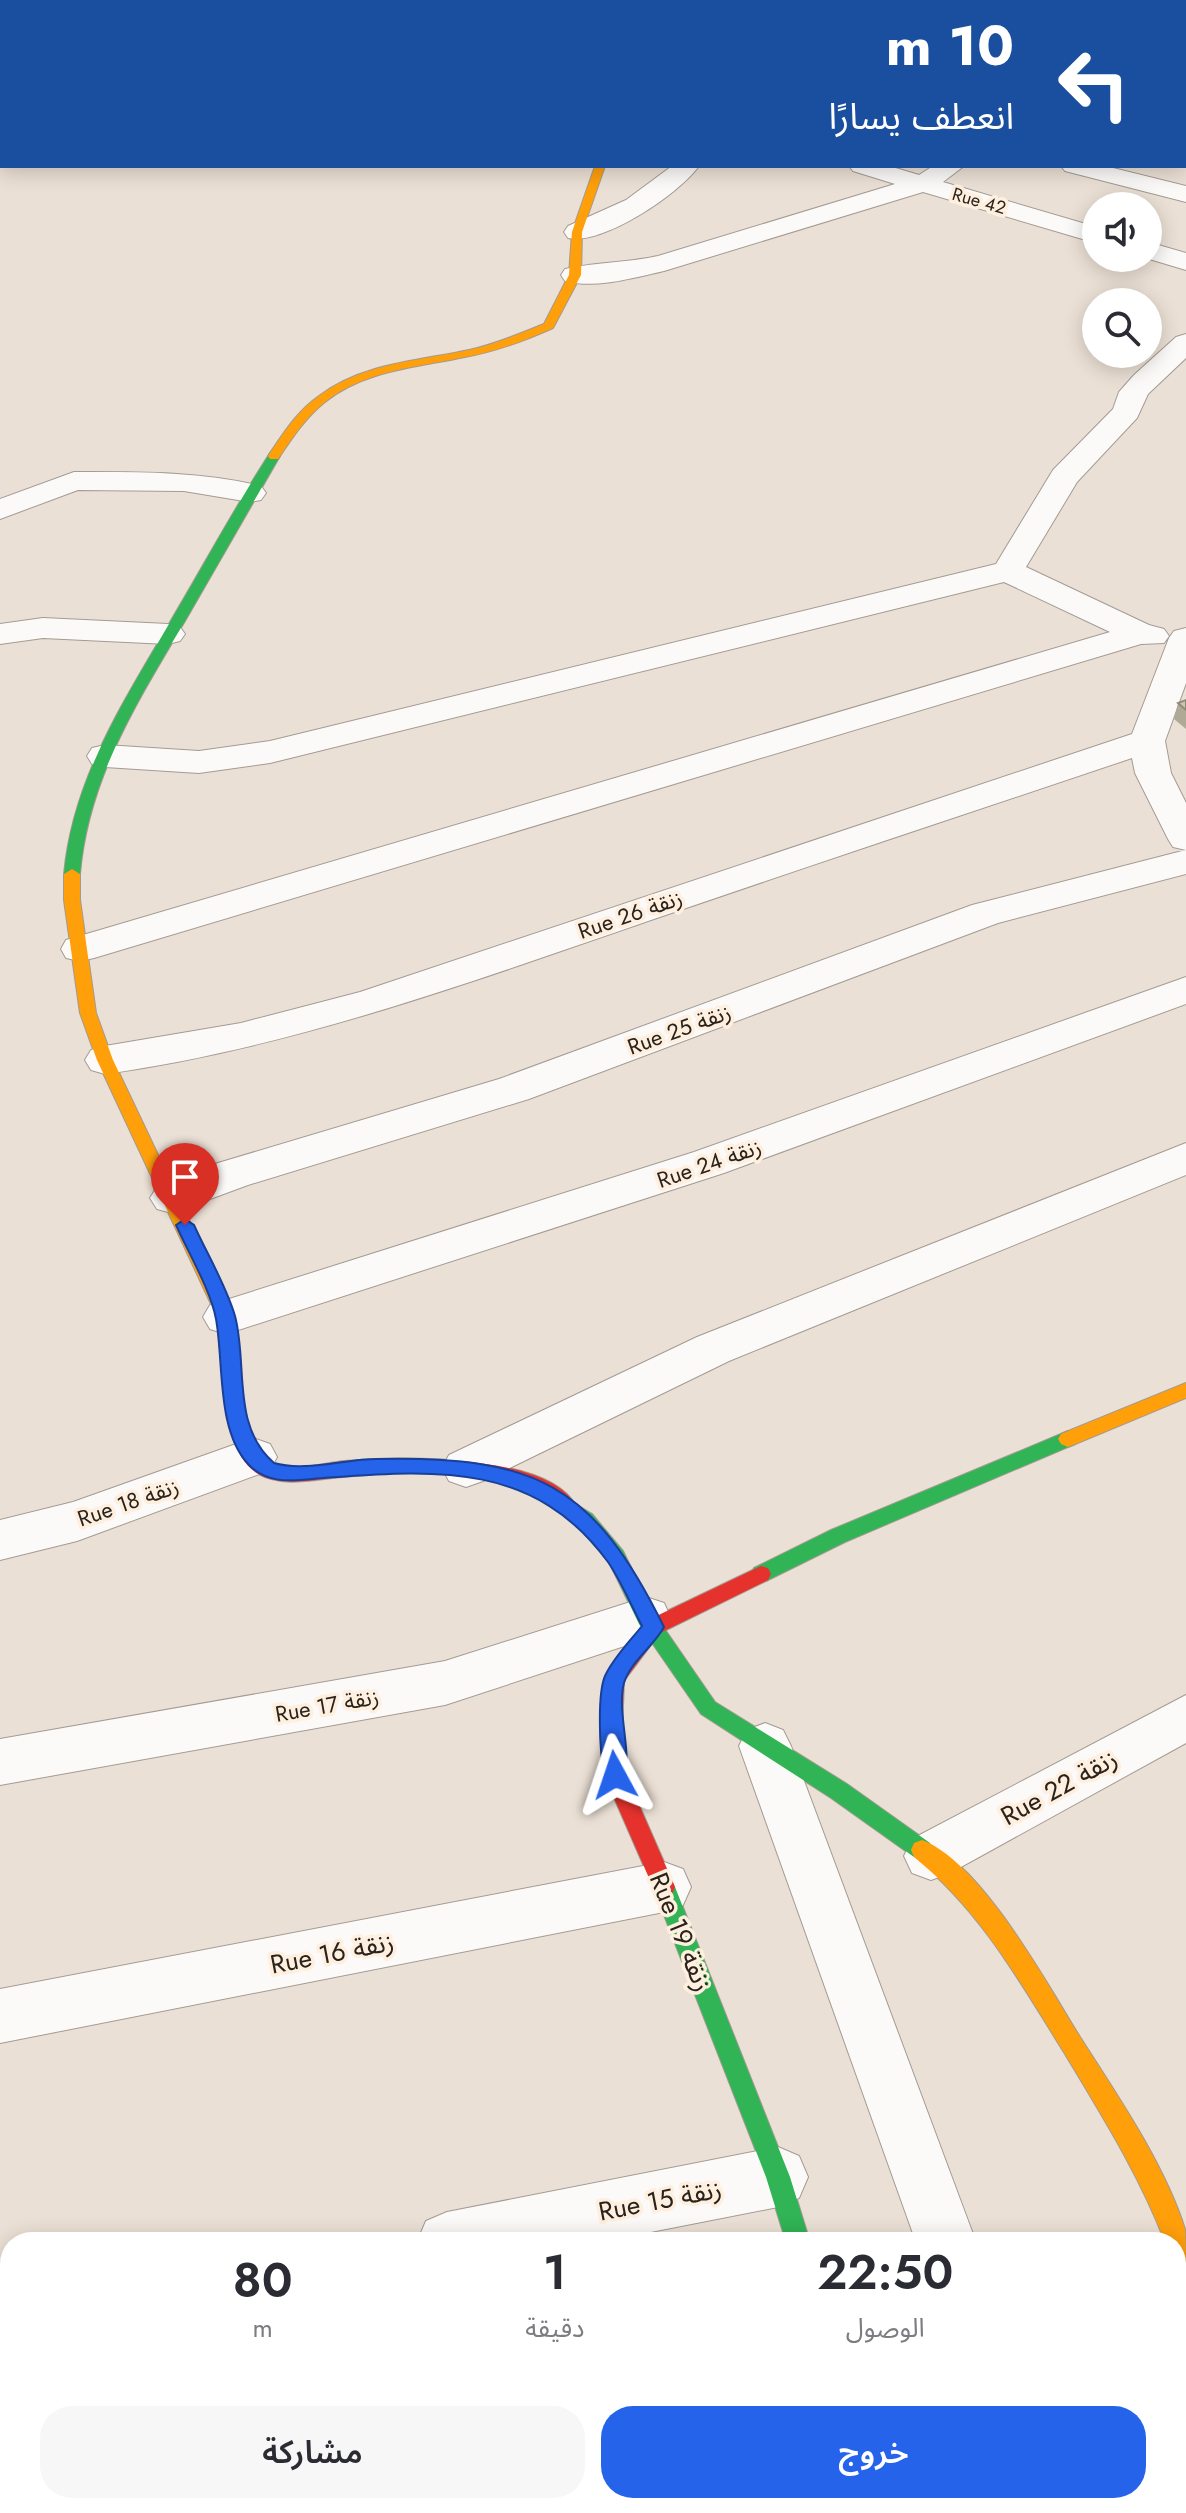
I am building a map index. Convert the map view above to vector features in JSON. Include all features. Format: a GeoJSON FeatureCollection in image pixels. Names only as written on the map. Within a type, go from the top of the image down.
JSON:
{"type":"FeatureCollection","features":[{"type":"Feature","properties":{"kind":"street"},"geometry":{"type":"LineString","coordinates":[[599,168],[577,232],[575,275],[549,326],[541,332],[480,351],[390,366],[339,386],[310,406],[250,493],[168,634],[89,787],[72,856],[72,900],[88,1013],[105,1060],[226,1317],[230,1376],[242,1436],[253,1457],[267,1469],[283,1473],[375,1466],[466,1468],[536,1485],[585,1520],[616,1557],[650,1622],[708,1708],[839,1791],[931,1856],[993,1917],[1136,2149],[1180,2232]]}},
{"type":"Feature","properties":{"kind":"street"},"geometry":{"type":"LineString","coordinates":[[577,232],[641,204],[661,191],[684,168]]}},
{"type":"Feature","properties":{"kind":"street","name":"Rue 42"},"geometry":{"type":"LineString","coordinates":[[869,168],[1082,231]]}},
{"type":"Feature","properties":{"kind":"street"},"geometry":{"type":"LineString","coordinates":[[575,275],[623,272],[664,263],[922,184],[948,168]]}},
{"type":"Feature","properties":{"kind":"street"},"geometry":{"type":"LineString","coordinates":[[1082,168],[1186,194]]}},
{"type":"Feature","properties":{"kind":"street"},"geometry":{"type":"LineString","coordinates":[[1162,254],[1186,262]]}},
{"type":"Feature","properties":{"kind":"street"},"geometry":{"type":"LineString","coordinates":[[1008,571],[1064,477],[1127,412],[1134,392],[1144,381],[1186,343]]}},
{"type":"Feature","properties":{"kind":"street"},"geometry":{"type":"LineString","coordinates":[[0,510],[74,481],[184,482],[250,493]]}},
{"type":"Feature","properties":{"kind":"street"},"geometry":{"type":"LineString","coordinates":[[105,756],[199,762],[270,752],[1008,571],[1140,634],[1185,640],[1147,741],[1153,773],[1186,839]]}},
{"type":"Feature","properties":{"kind":"street"},"geometry":{"type":"LineString","coordinates":[[0,634],[43,628],[168,634]]}},
{"type":"Feature","properties":{"kind":"street"},"geometry":{"type":"LineString","coordinates":[[80,949],[1140,634]]}},
{"type":"Feature","properties":{"kind":"street","name":"Rue 26 زنقة"},"geometry":{"type":"LineString","coordinates":[[105,1060],[180,1052],[243,1039],[468,970],[1147,741]]}},
{"type":"Feature","properties":{"kind":"street","name":"Rue 25 زنقة"},"geometry":{"type":"LineString","coordinates":[[172,1198],[233,1174],[514,1089],[985,914],[1186,862]]}},
{"type":"Feature","properties":{"kind":"street","name":"Rue 24 زنقة"},"geometry":{"type":"LineString","coordinates":[[226,1317],[585,1206],[1186,990]]}},
{"type":"Feature","properties":{"kind":"street"},"geometry":{"type":"LineString","coordinates":[[466,1468],[713,1349],[1186,1158]]}},
{"type":"Feature","properties":{"kind":"street"},"geometry":{"type":"LineString","coordinates":[[650,1622],[838,1536],[1186,1390]]}},
{"type":"Feature","properties":{"kind":"street","name":"Rue 18 زنقة"},"geometry":{"type":"LineString","coordinates":[[0,1540],[77,1521],[253,1457]]}},
{"type":"Feature","properties":{"kind":"street","name":"Rue 17 زنقة"},"geometry":{"type":"LineString","coordinates":[[0,1762],[445,1683],[650,1622]]}},
{"type":"Feature","properties":{"kind":"street","name":"Rue 19 زنقة"},"geometry":{"type":"LineString","coordinates":[[650,1622],[614,1679],[611,1732],[615,1775],[664,1887],[778,2177],[795,2232]]}},
{"type":"Feature","properties":{"kind":"street","name":"Rue 22 زنقة"},"geometry":{"type":"LineString","coordinates":[[931,1856],[1186,1717]]}},
{"type":"Feature","properties":{"kind":"street"},"geometry":{"type":"LineString","coordinates":[[765,1746],[942,2232]]}},
{"type":"Feature","properties":{"kind":"street","name":"Rue 16 زنقة"},"geometry":{"type":"LineString","coordinates":[[0,2016],[664,1887]]}},
{"type":"Feature","properties":{"kind":"street","name":"Rue 15 زنقة"},"geometry":{"type":"LineString","coordinates":[[498,2232],[778,2177]]}},
{"type":"Feature","properties":{"kind":"traffic: fast"},"geometry":{"type":"LineString","coordinates":[[72,874],[75,841],[83,808],[109,741],[274,456]]}},
{"type":"Feature","properties":{"kind":"traffic: fast"},"geometry":{"type":"LineString","coordinates":[[761,1574],[838,1536],[1068,1439]]}},
{"type":"Feature","properties":{"kind":"traffic: fast"},"geometry":{"type":"LineString","coordinates":[[566,1506],[585,1520],[616,1557],[646,1618],[708,1708],[839,1791],[922,1850]]}},
{"type":"Feature","properties":{"kind":"traffic: fast"},"geometry":{"type":"LineString","coordinates":[[664,1887],[778,2177],[795,2232]]}},
{"type":"Feature","properties":{"kind":"traffic: slow"},"geometry":{"type":"LineString","coordinates":[[274,456],[297,423],[321,399],[347,383],[374,372],[503,345],[549,326],[575,275],[577,232],[599,168]]}},
{"type":"Feature","properties":{"kind":"traffic: slow"},"geometry":{"type":"LineString","coordinates":[[72,874],[72,900],[88,1013],[105,1060],[226,1317],[233,1392]]}},
{"type":"Feature","properties":{"kind":"traffic: slow"},"geometry":{"type":"LineString","coordinates":[[1068,1439],[1186,1390]]}},
{"type":"Feature","properties":{"kind":"traffic: slow"},"geometry":{"type":"LineString","coordinates":[[922,1850],[966,1889],[1019,1958],[1132,2146],[1173,2232]]}},
{"type":"Feature","properties":{"kind":"traffic: jam"},"geometry":{"type":"LineString","coordinates":[[233,1392],[245,1445],[257,1462],[274,1472],[293,1474],[387,1466],[466,1469],[491,1472],[536,1485],[566,1506]]}},
{"type":"Feature","properties":{"kind":"traffic: jam"},"geometry":{"type":"LineString","coordinates":[[664,1887],[615,1775],[611,1732],[614,1679],[653,1627],[761,1574]]}},
{"type":"Feature","properties":{"kind":"route"},"geometry":{"type":"LineString","coordinates":[[185,1225],[226,1317],[230,1376],[242,1436],[253,1457],[267,1469],[283,1473],[375,1466],[466,1468],[536,1485],[585,1520],[616,1557],[653,1627],[614,1679],[611,1732],[615,1775]]}}]}
